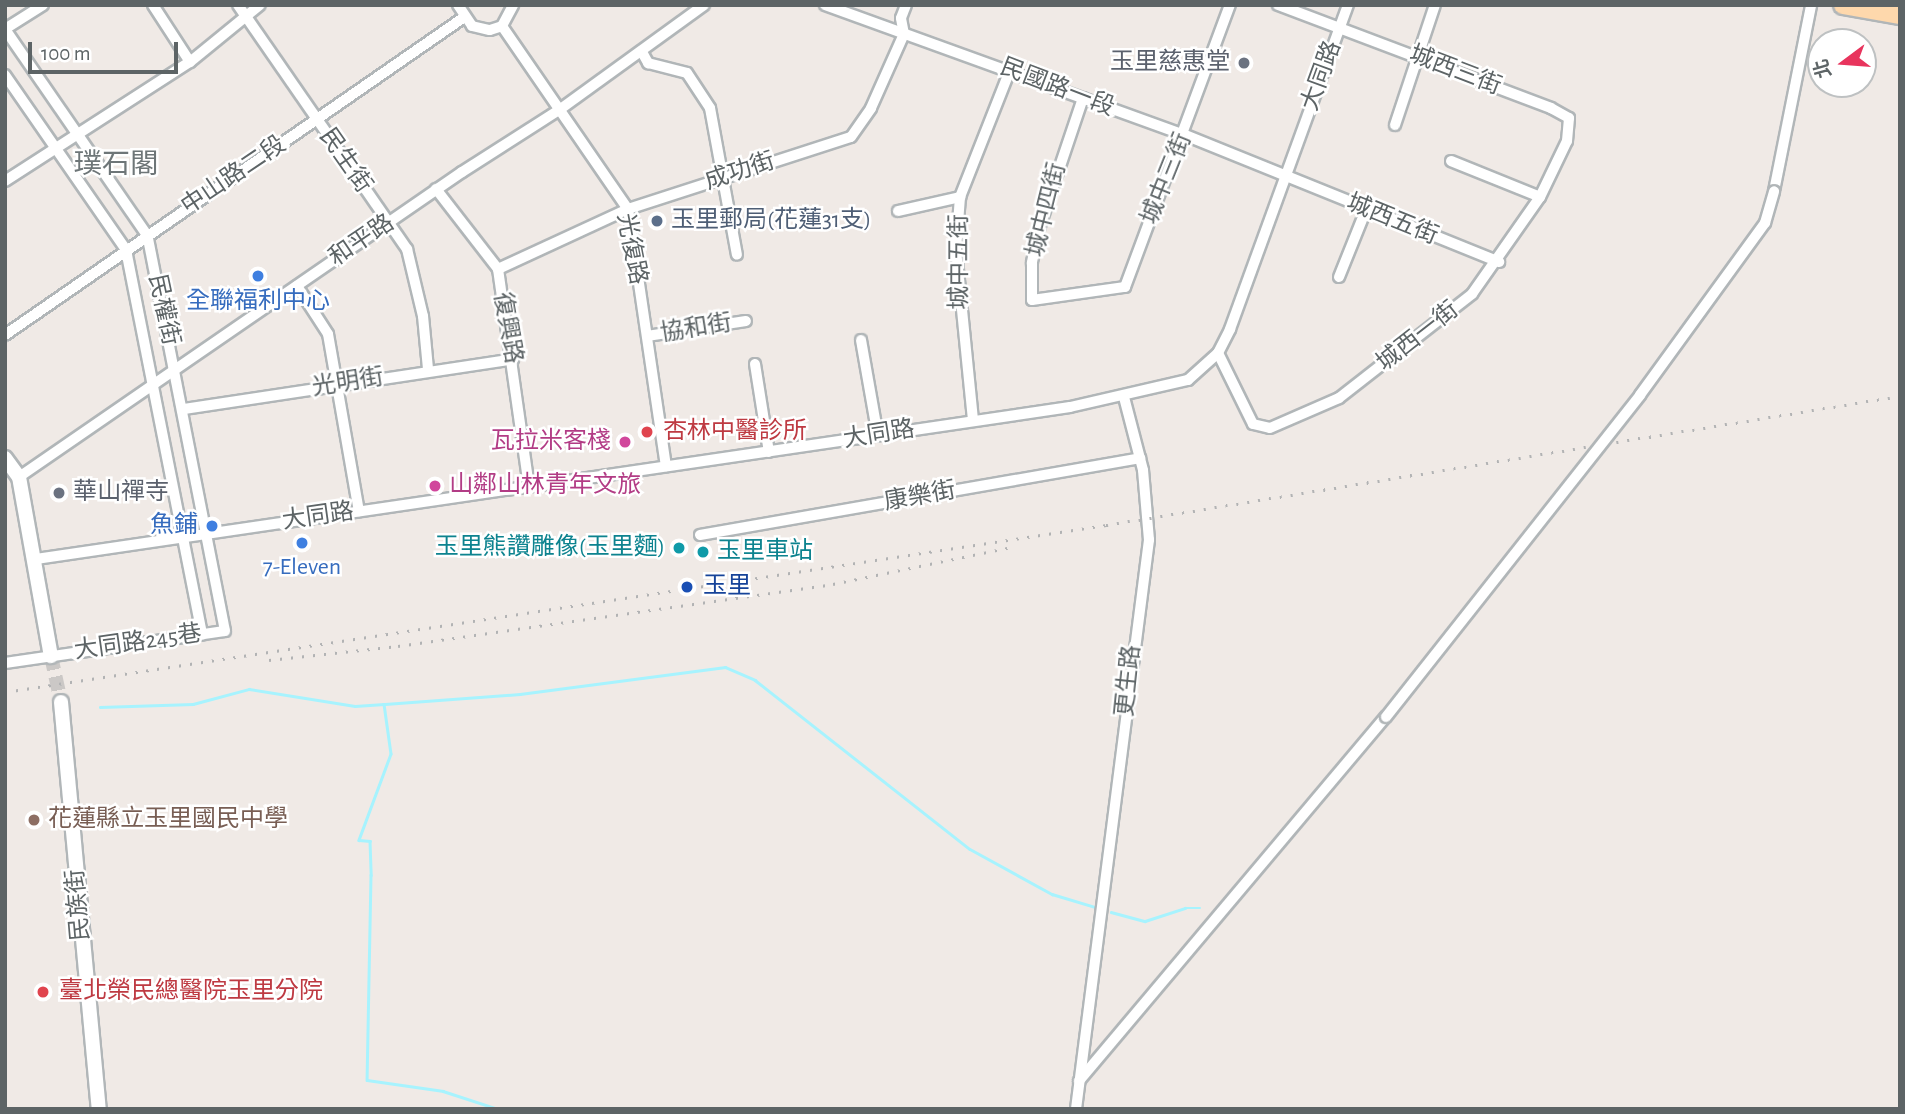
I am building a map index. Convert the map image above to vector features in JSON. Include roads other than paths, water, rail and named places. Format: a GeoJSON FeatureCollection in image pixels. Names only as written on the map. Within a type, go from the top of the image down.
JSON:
{"type":"FeatureCollection","features":[{"type":"Feature","properties":{"kind":"main road"},"geometry":{"type":"LineString","coordinates":[[1843,5],[1900,15]]}},
{"type":"Feature","properties":{"kind":"street"},"geometry":{"type":"LineString","coordinates":[[5,29],[43,5]]}},
{"type":"Feature","properties":{"kind":"street"},"geometry":{"type":"LineString","coordinates":[[153,5],[190,62]]}},
{"type":"Feature","properties":{"kind":"street","name":"民生街"},"geometry":{"type":"LineString","coordinates":[[238,5],[407,249],[423,316],[428,369]]}},
{"type":"Feature","properties":{"kind":"street"},"geometry":{"type":"LineString","coordinates":[[5,181],[74,133],[190,62],[260,5]]}},
{"type":"Feature","properties":{"kind":"street"},"geometry":{"type":"LineString","coordinates":[[458,5],[463,18],[480,30],[502,26],[513,5]]}},
{"type":"Feature","properties":{"kind":"street","name":"和平路"},"geometry":{"type":"LineString","coordinates":[[19,477],[436,189],[559,110],[704,5]]}},
{"type":"Feature","properties":{"kind":"street","name":"民國路一段"},"geometry":{"type":"LineString","coordinates":[[825,5],[1185,135],[1286,178]]}},
{"type":"Feature","properties":{"kind":"street","name":"成功街"},"geometry":{"type":"LineString","coordinates":[[498,270],[628,209],[851,137],[871,107],[904,34],[901,18],[906,5]]}},
{"type":"Feature","properties":{"kind":"street","name":"城中三街"},"geometry":{"type":"LineString","coordinates":[[1057,297],[1125,287],[1185,135],[1230,5]]}},
{"type":"Feature","properties":{"kind":"street","name":"城西三街"},"geometry":{"type":"LineString","coordinates":[[1278,5],[1419,57],[1569,118]]}},
{"type":"Feature","properties":{"kind":"street","name":"大同路"},"geometry":{"type":"LineString","coordinates":[[36,559],[206,532],[878,436],[1124,397],[1188,380],[1217,353],[1286,178],[1348,5]]}},
{"type":"Feature","properties":{"kind":"street"},"geometry":{"type":"LineString","coordinates":[[1395,125],[1435,5]]}},
{"type":"Feature","properties":{"kind":"street"},"geometry":{"type":"LineString","coordinates":[[1079,1081],[1386,717],[1640,395],[1765,223],[1774,191],[1811,5]]}},
{"type":"Feature","properties":{"kind":"street","name":"中山路二段"},"geometry":{"type":"LineString","coordinates":[[5,334],[463,18]]}},
{"type":"Feature","properties":{"kind":"street","name":"光復路"},"geometry":{"type":"LineString","coordinates":[[502,26],[628,209],[666,466]]}},
{"type":"Feature","properties":{"kind":"street","name":"民權街"},"geometry":{"type":"LineString","coordinates":[[5,29],[74,133],[147,235],[177,370],[225,631]]}},
{"type":"Feature","properties":{"kind":"street"},"geometry":{"type":"LineString","coordinates":[[642,52],[648,62],[687,73],[710,108],[737,255]]}},
{"type":"Feature","properties":{"kind":"street","name":"城中五街"},"geometry":{"type":"LineString","coordinates":[[973,420],[956,250],[960,197],[1010,70]]}},
{"type":"Feature","properties":{"kind":"street","name":"民權街"},"geometry":{"type":"LineString","coordinates":[[5,75],[126,250],[156,384],[202,635]]}},
{"type":"Feature","properties":{"kind":"street","name":"城中四街"},"geometry":{"type":"LineString","coordinates":[[1057,297],[1032,300],[1032,263],[1050,186],[1083,99]]}},
{"type":"Feature","properties":{"kind":"street","name":"城西一街"},"geometry":{"type":"LineString","coordinates":[[1217,353],[1253,424],[1270,428],[1339,398],[1444,320],[1499,262],[1540,197],[1567,141],[1569,118]]}},
{"type":"Feature","properties":{"kind":"street"},"geometry":{"type":"LineString","coordinates":[[1451,161],[1540,197]]}},
{"type":"Feature","properties":{"kind":"street","name":"城西五街"},"geometry":{"type":"LineString","coordinates":[[1286,178],[1499,262]]}},
{"type":"Feature","properties":{"kind":"street","name":"復興路"},"geometry":{"type":"LineString","coordinates":[[436,189],[498,270],[513,359],[529,486]]}},
{"type":"Feature","properties":{"kind":"street"},"geometry":{"type":"LineString","coordinates":[[898,211],[960,197]]}},
{"type":"Feature","properties":{"kind":"street"},"geometry":{"type":"LineString","coordinates":[[1339,277],[1366,210]]}},
{"type":"Feature","properties":{"kind":"street"},"geometry":{"type":"LineString","coordinates":[[296,286],[328,334],[359,511]]}},
{"type":"Feature","properties":{"kind":"street","name":"協和街"},"geometry":{"type":"LineString","coordinates":[[647,336],[746,321]]}},
{"type":"Feature","properties":{"kind":"street"},"geometry":{"type":"LineString","coordinates":[[861,340],[878,436]]}},
{"type":"Feature","properties":{"kind":"street","name":"光明街"},"geometry":{"type":"LineString","coordinates":[[184,409],[428,369],[513,359]]}},
{"type":"Feature","properties":{"kind":"street"},"geometry":{"type":"LineString","coordinates":[[755,364],[769,452]]}},
{"type":"Feature","properties":{"kind":"street","name":"更生路"},"geometry":{"type":"LineString","coordinates":[[1076,1109],[1149,540],[1140,458],[1124,397]]}},
{"type":"Feature","properties":{"kind":"street"},"geometry":{"type":"LineString","coordinates":[[5,458],[19,477],[36,559],[51,656]]}},
{"type":"Feature","properties":{"kind":"street","name":"康樂街"},"geometry":{"type":"LineString","coordinates":[[699,535],[1140,458]]}},
{"type":"Feature","properties":{"kind":"street","name":"大同路245巷"},"geometry":{"type":"LineString","coordinates":[[5,663],[225,631]]}},
{"type":"Feature","properties":{"kind":"street","name":"民族街"},"geometry":{"type":"LineString","coordinates":[[61,702],[99,1109]]}},
{"type":"Feature","properties":{"kind":"waterway"},"geometry":{"type":"LineString","coordinates":[[385,704],[520,694],[725,667],[755,680],[970,849],[1052,894],[1095,907]]}},
{"type":"Feature","properties":{"kind":"waterway"},"geometry":{"type":"LineString","coordinates":[[100,707],[193,704],[249,689],[355,706],[384,704],[391,754],[359,840],[370,841],[367,1080],[443,1091],[498,1109]]}},
{"type":"Feature","properties":{"kind":"waterway"},"geometry":{"type":"LineString","coordinates":[[1111,912],[1145,921],[1185,908],[1200,908]]}},
{"type":"Feature","properties":{"kind":"tunnel"},"geometry":{"type":"LineString","coordinates":[[51,656],[61,702]]}},
{"type":"Feature","properties":{"kind":"railway"},"geometry":{"type":"LineString","coordinates":[[5,692],[1106,525],[1900,396]]}},
{"type":"Feature","properties":{"kind":"railway"},"geometry":{"type":"LineString","coordinates":[[269,660],[398,646],[833,584],[1012,547]]}},
{"type":"Feature","properties":{"kind":"place","name":"玉里慈惠堂"},"geometry":{"type":"Point","coordinates":[1244,63]}},
{"type":"Feature","properties":{"kind":"place","name":"玉里郵局(花蓮31支)"},"geometry":{"type":"Point","coordinates":[657,221]}},
{"type":"Feature","properties":{"kind":"place","name":"全聯福利中心"},"geometry":{"type":"Point","coordinates":[258,276]}},
{"type":"Feature","properties":{"kind":"place","name":"杏林中醫診所"},"geometry":{"type":"Point","coordinates":[647,432]}},
{"type":"Feature","properties":{"kind":"place","name":"瓦拉米客棧"},"geometry":{"type":"Point","coordinates":[625,442]}},
{"type":"Feature","properties":{"kind":"place","name":"山鄰山林青年文旅"},"geometry":{"type":"Point","coordinates":[435,486]}},
{"type":"Feature","properties":{"kind":"place","name":"華山禪寺"},"geometry":{"type":"Point","coordinates":[59,493]}},
{"type":"Feature","properties":{"kind":"place","name":"魚鋪"},"geometry":{"type":"Point","coordinates":[212,526]}},
{"type":"Feature","properties":{"kind":"place","name":"7-Eleven"},"geometry":{"type":"Point","coordinates":[302,543]}},
{"type":"Feature","properties":{"kind":"place","name":"玉里熊讚雕像(玉里麵)"},"geometry":{"type":"Point","coordinates":[679,548]}},
{"type":"Feature","properties":{"kind":"place","name":"玉里車站"},"geometry":{"type":"Point","coordinates":[703,552]}},
{"type":"Feature","properties":{"kind":"place","name":"玉里"},"geometry":{"type":"Point","coordinates":[687,587]}},
{"type":"Feature","properties":{"kind":"place","name":"花蓮縣立玉里國民中學"},"geometry":{"type":"Point","coordinates":[34,820]}},
{"type":"Feature","properties":{"kind":"place","name":"臺北榮民總醫院玉里分院"},"geometry":{"type":"Point","coordinates":[43,992]}},
{"type":"Feature","properties":{"kind":"district","name":"璞石閣"},"geometry":{"type":"Point","coordinates":[116,165]}}]}
